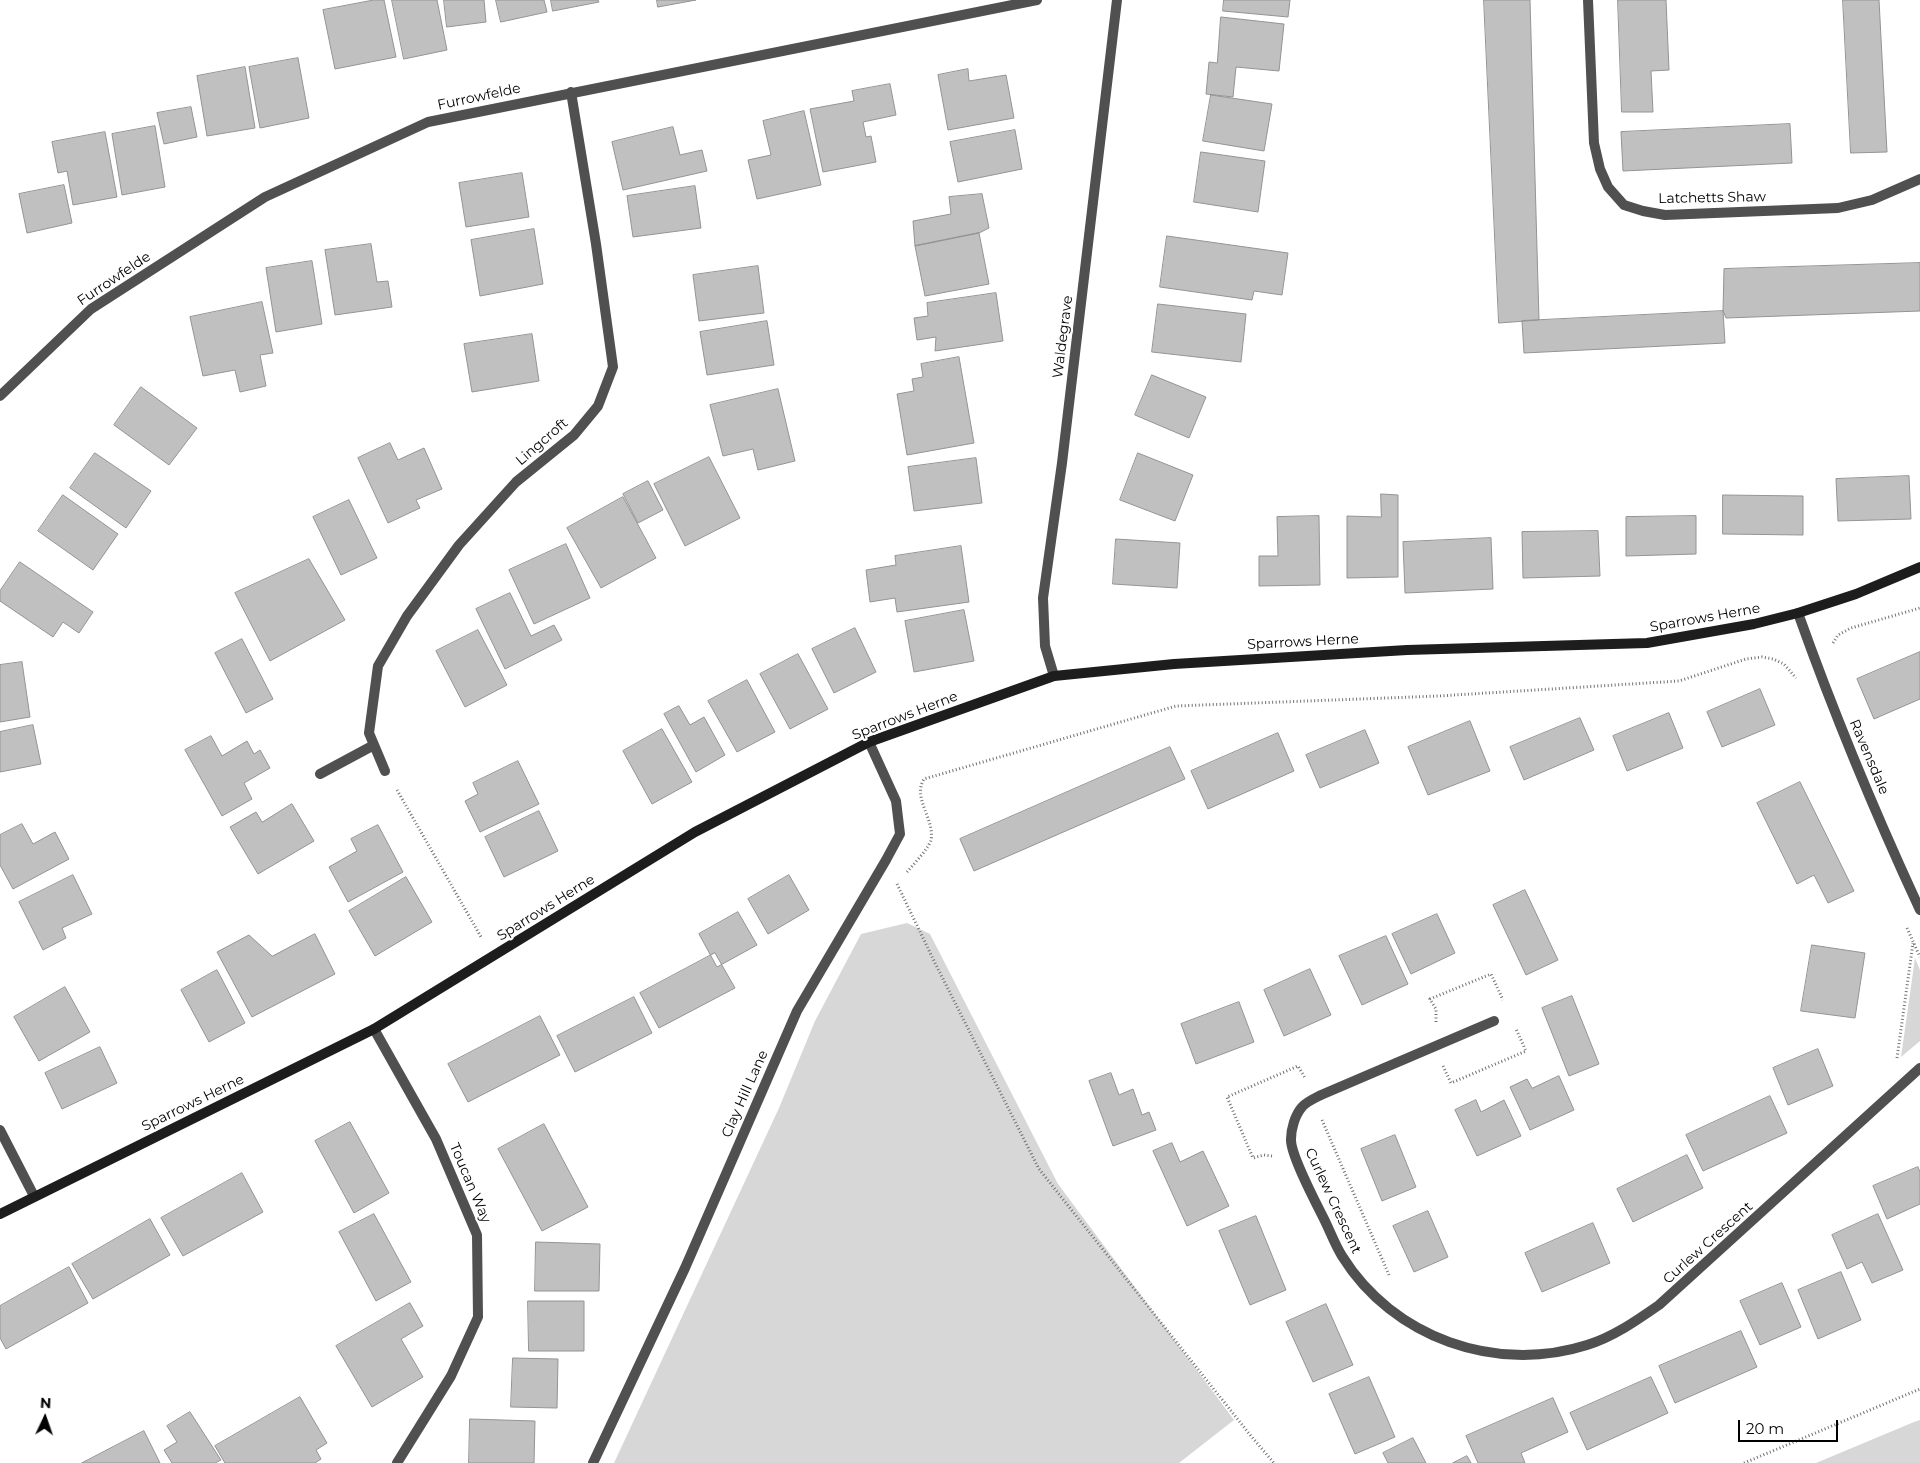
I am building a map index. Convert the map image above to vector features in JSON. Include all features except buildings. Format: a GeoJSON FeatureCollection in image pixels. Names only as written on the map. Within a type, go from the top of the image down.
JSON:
{"type":"FeatureCollection","features":[{"type":"Feature","properties":{"kind":"street","name":"Furrowfelde"},"geometry":{"type":"LineString","coordinates":[[0,396],[91,309],[265,198],[428,122],[1037,0]]}},
{"type":"Feature","properties":{"kind":"street","name":"Waldegrave"},"geometry":{"type":"LineString","coordinates":[[1054,676],[1045,646],[1043,598],[1062,463],[1117,0]]}},
{"type":"Feature","properties":{"kind":"street","name":"Latchetts Shaw"},"geometry":{"type":"LineString","coordinates":[[1588,0],[1594,143],[1600,169],[1608,187],[1624,205],[1665,215],[1838,208],[1872,200],[1920,179]]}},
{"type":"Feature","properties":{"kind":"street","name":"Lingcroft"},"geometry":{"type":"LineString","coordinates":[[385,771],[369,733],[378,666],[407,616],[459,545],[516,482],[574,435],[598,406],[613,367],[596,244],[571,92]]}},
{"type":"Feature","properties":{"kind":"street","name":"Sparrows Herne"},"geometry":{"type":"LineString","coordinates":[[0,1214],[374,1029],[695,832],[869,742],[1054,676],[1174,664],[1398,650],[1647,643],[1754,624],[1798,613],[1856,594],[1920,567]]}},
{"type":"Feature","properties":{"kind":"street","name":"Ravensdale"},"geometry":{"type":"LineString","coordinates":[[1798,613],[1850,750],[1920,910]]}},
{"type":"Feature","properties":{"kind":"street","name":"Clay Hill Lane"},"geometry":{"type":"LineString","coordinates":[[593,1463],[685,1268],[797,1011],[900,834],[896,801],[869,742]]}},
{"type":"Feature","properties":{"kind":"street"},"geometry":{"type":"LineString","coordinates":[[320,774],[374,745]]}},
{"type":"Feature","properties":{"kind":"street","name":"Curlew Crescent"},"geometry":{"type":"LineString","coordinates":[[1494,1021],[1321,1095],[1302,1107],[1294,1123],[1290,1140],[1296,1160],[1342,1256],[1377,1298],[1427,1334],[1455,1346],[1495,1353],[1535,1355],[1572,1349],[1609,1336],[1651,1310],[1666,1299],[1920,1068]]}},
{"type":"Feature","properties":{"kind":"street","name":"Toucan Way"},"geometry":{"type":"LineString","coordinates":[[374,1029],[436,1139],[477,1235],[478,1317],[452,1376],[397,1463]]}},
{"type":"Feature","properties":{"kind":"street"},"geometry":{"type":"LineString","coordinates":[[0,1130],[34,1196]]}},
{"type":"Feature","properties":{"kind":"path"},"geometry":{"type":"LineString","coordinates":[[1832,649],[1832,643],[1838,635],[1851,628],[1920,608]]}},
{"type":"Feature","properties":{"kind":"path"},"geometry":{"type":"LineString","coordinates":[[898,884],[931,842],[932,831],[920,794],[924,778],[1176,706],[1439,696],[1679,681],[1746,659],[1762,656],[1784,664],[1795,677],[1799,686]]}},
{"type":"Feature","properties":{"kind":"path"},"geometry":{"type":"LineString","coordinates":[[385,771],[493,957]]}},
{"type":"Feature","properties":{"kind":"path"},"geometry":{"type":"LineString","coordinates":[[886,860],[936,965],[1039,1168],[1250,1436],[1274,1463]]}},
{"type":"Feature","properties":{"kind":"path"},"geometry":{"type":"LineString","coordinates":[[1905,924],[1920,957]]}},
{"type":"Feature","properties":{"kind":"path"},"geometry":{"type":"LineString","coordinates":[[1896,1068],[1913,942]]}},
{"type":"Feature","properties":{"kind":"path"},"geometry":{"type":"LineString","coordinates":[[1432,1029],[1436,1023],[1437,1016],[1436,1009],[1430,999],[1491,974],[1507,1008]]}},
{"type":"Feature","properties":{"kind":"path"},"geometry":{"type":"LineString","coordinates":[[1435,1064],[1442,1065],[1451,1082],[1526,1051],[1514,1026]]}},
{"type":"Feature","properties":{"kind":"path"},"geometry":{"type":"LineString","coordinates":[[1276,1157],[1264,1154],[1252,1158],[1227,1097],[1298,1066],[1304,1077],[1309,1079]]}},
{"type":"Feature","properties":{"kind":"path"},"geometry":{"type":"LineString","coordinates":[[1319,1114],[1391,1280]]}},
{"type":"Feature","properties":{"kind":"path"},"geometry":{"type":"LineString","coordinates":[[1744,1463],[1920,1389]]}},
{"type":"Feature","properties":{"kind":"shaded area"},"geometry":{"type":"Polygon","coordinates":[[[907,923],[930,934],[1058,1184],[1234,1420],[1179,1463],[614,1463],[779,1108],[815,1021],[861,934],[907,923]]]}},
{"type":"Feature","properties":{"kind":"shaded area"},"geometry":{"type":"Polygon","coordinates":[[[1915,958],[1920,970],[1920,1041],[1901,1057],[1915,958]]]}},
{"type":"Feature","properties":{"kind":"shaded area"},"geometry":{"type":"Polygon","coordinates":[[[1920,1420],[1920,1463],[1816,1463],[1914,1422],[1920,1420]]]}}]}
